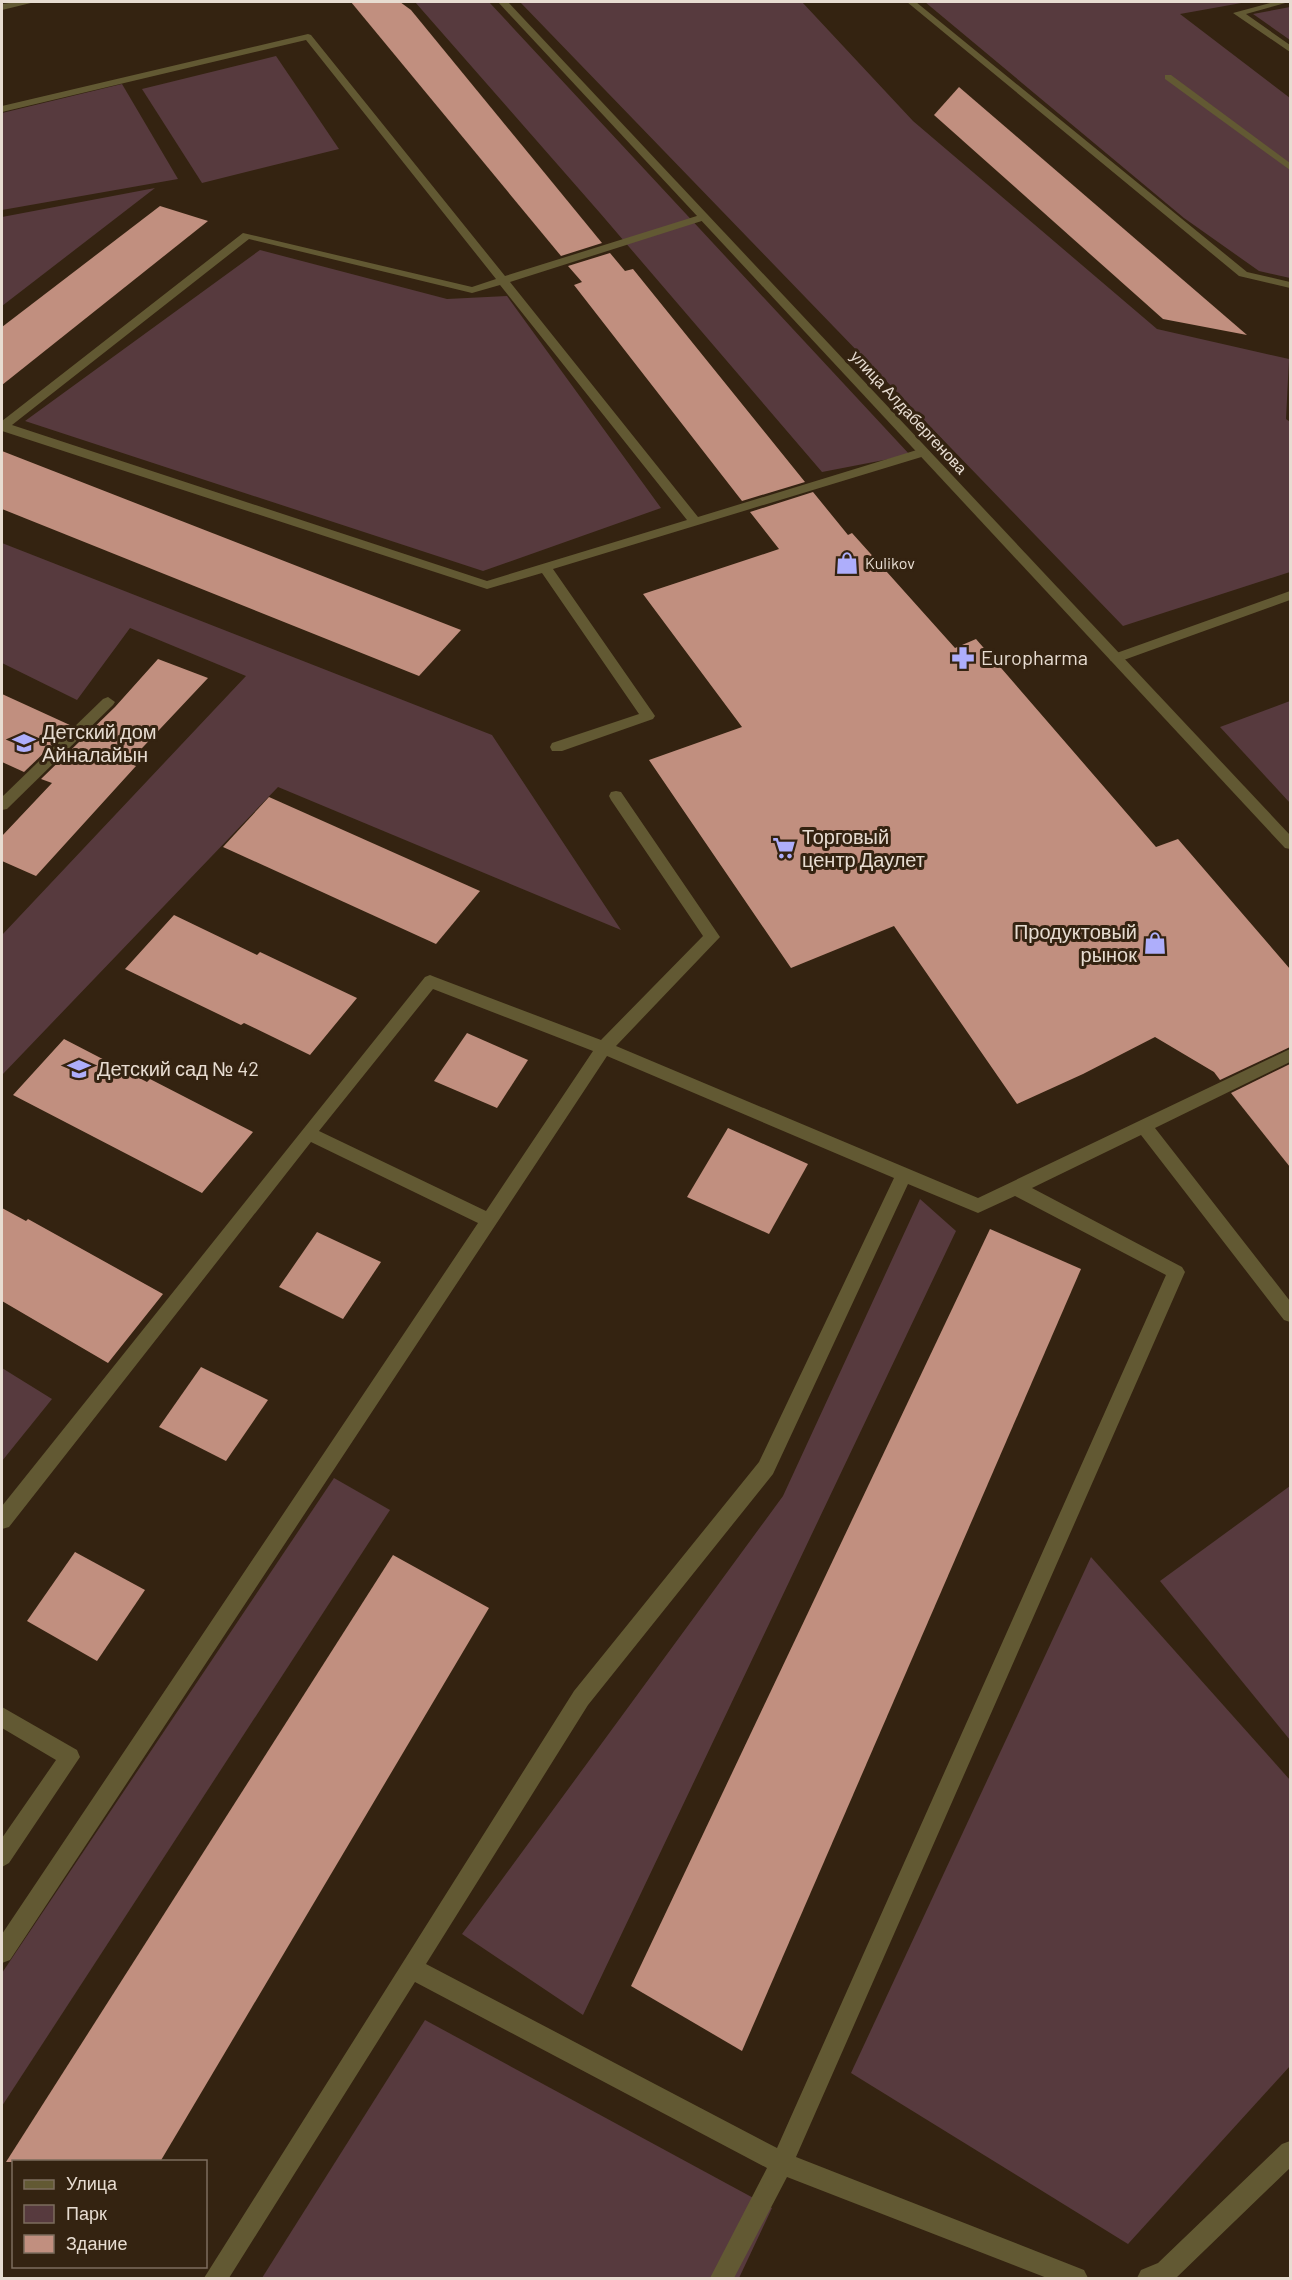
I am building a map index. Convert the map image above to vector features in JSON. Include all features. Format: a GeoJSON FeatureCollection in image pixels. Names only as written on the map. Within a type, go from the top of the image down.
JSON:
{"type":"FeatureCollection","features":[{"type":"Feature","properties":{"kind":"street"},"geometry":{"type":"LineString","coordinates":[[2,7],[30,2]]}},
{"type":"Feature","properties":{"kind":"street","name":"улица Алдабергенова"},"geometry":{"type":"LineString","coordinates":[[503,2],[1290,844]]}},
{"type":"Feature","properties":{"kind":"street"},"geometry":{"type":"LineString","coordinates":[[911,2],[1243,274],[1290,285]]}},
{"type":"Feature","properties":{"kind":"street"},"geometry":{"type":"LineString","coordinates":[[1284,2],[1238,13],[1290,49]]}},
{"type":"Feature","properties":{"kind":"street"},"geometry":{"type":"LineString","coordinates":[[2,110],[309,37],[694,521]]}},
{"type":"Feature","properties":{"kind":"street"},"geometry":{"type":"LineString","coordinates":[[1168,77],[1290,167]]}},
{"type":"Feature","properties":{"kind":"street"},"geometry":{"type":"LineString","coordinates":[[2,426],[247,235],[472,290],[704,217]]}},
{"type":"Feature","properties":{"kind":"street"},"geometry":{"type":"LineString","coordinates":[[2,426],[487,585],[924,452]]}},
{"type":"Feature","properties":{"kind":"street"},"geometry":{"type":"LineString","coordinates":[[545,567],[648,716],[556,747]]}},
{"type":"Feature","properties":{"kind":"street"},"geometry":{"type":"LineString","coordinates":[[1116,658],[1290,595]]}},
{"type":"Feature","properties":{"kind":"street"},"geometry":{"type":"LineString","coordinates":[[2,805],[108,702]]}},
{"type":"Feature","properties":{"kind":"street"},"geometry":{"type":"LineString","coordinates":[[2,1952],[604,1048],[712,937],[616,796]]}},
{"type":"Feature","properties":{"kind":"street"},"geometry":{"type":"LineString","coordinates":[[2,1520],[430,981],[604,1048],[978,1206],[1290,1055]]}},
{"type":"Feature","properties":{"kind":"street"},"geometry":{"type":"LineString","coordinates":[[1144,1126],[1290,1314]]}},
{"type":"Feature","properties":{"kind":"street"},"geometry":{"type":"LineString","coordinates":[[308,1134],[488,1220]]}},
{"type":"Feature","properties":{"kind":"street"},"geometry":{"type":"LineString","coordinates":[[216,2278],[581,1698],[766,1468],[904,1175]]}},
{"type":"Feature","properties":{"kind":"street"},"geometry":{"type":"LineString","coordinates":[[722,2278],[782,2163],[1176,1272],[1016,1188]]}},
{"type":"Feature","properties":{"kind":"street"},"geometry":{"type":"LineString","coordinates":[[2,1717],[70,1757],[2,1856]]}},
{"type":"Feature","properties":{"kind":"street"},"geometry":{"type":"LineString","coordinates":[[411,1968],[782,2163],[1076,2278]]}},
{"type":"Feature","properties":{"kind":"street"},"geometry":{"type":"LineString","coordinates":[[1149,2278],[1166,2272],[1290,2151]]}},
{"type":"Feature","properties":{"kind":"green space"},"geometry":{"type":"Polygon","coordinates":[[[415,2],[489,2],[910,455],[822,472],[415,2]]]}},
{"type":"Feature","properties":{"kind":"green space"},"geometry":{"type":"Polygon","coordinates":[[[520,2],[802,2],[913,121],[1157,329],[1289,359],[1286,419],[1290,422],[1290,572],[1123,626],[520,2]]]}},
{"type":"Feature","properties":{"kind":"green space"},"geometry":{"type":"Polygon","coordinates":[[[925,2],[1247,2],[1180,14],[1290,98],[1290,278],[1259,271],[1184,218],[925,2]]]}},
{"type":"Feature","properties":{"kind":"green space"},"geometry":{"type":"Polygon","coordinates":[[[1290,7],[1290,40],[1253,14],[1290,7]]]}},
{"type":"Feature","properties":{"kind":"green space"},"geometry":{"type":"Polygon","coordinates":[[[276,56],[339,149],[202,183],[142,89],[276,56]]]}},
{"type":"Feature","properties":{"kind":"green space"},"geometry":{"type":"Polygon","coordinates":[[[122,84],[178,179],[2,210],[2,113],[122,84]]]}},
{"type":"Feature","properties":{"kind":"green space"},"geometry":{"type":"Polygon","coordinates":[[[155,188],[2,306],[2,217],[155,188]]]}},
{"type":"Feature","properties":{"kind":"green space"},"geometry":{"type":"Polygon","coordinates":[[[260,250],[447,299],[507,296],[661,508],[483,571],[25,421],[260,250]]]}},
{"type":"Feature","properties":{"kind":"green space"},"geometry":{"type":"Polygon","coordinates":[[[2,543],[492,735],[621,930],[278,787],[2,1075],[2,935],[246,676],[130,628],[77,700],[2,663],[2,543]]]}},
{"type":"Feature","properties":{"kind":"green space"},"geometry":{"type":"Polygon","coordinates":[[[1290,701],[1290,803],[1220,727],[1290,701]]]}},
{"type":"Feature","properties":{"kind":"green space"},"geometry":{"type":"Polygon","coordinates":[[[920,1199],[956,1231],[583,2015],[462,1934],[783,1496],[920,1199]]]}},
{"type":"Feature","properties":{"kind":"green space"},"geometry":{"type":"Polygon","coordinates":[[[2,1368],[52,1399],[2,1461],[2,1368]]]}},
{"type":"Feature","properties":{"kind":"green space"},"geometry":{"type":"Polygon","coordinates":[[[334,1478],[390,1510],[2,2106],[2,1973],[334,1478]]]}},
{"type":"Feature","properties":{"kind":"green space"},"geometry":{"type":"Polygon","coordinates":[[[1290,1486],[1290,1740],[1160,1581],[1290,1486]]]}},
{"type":"Feature","properties":{"kind":"green space"},"geometry":{"type":"Polygon","coordinates":[[[1091,1557],[1290,1780],[1290,2066],[1128,2244],[851,2073],[1091,1557]]]}},
{"type":"Feature","properties":{"kind":"green space"},"geometry":{"type":"Polygon","coordinates":[[[425,2020],[772,2208],[739,2278],[262,2278],[425,2020]]]}},
{"type":"Feature","properties":{"kind":"building"},"geometry":{"type":"Polygon","coordinates":[[[351,2],[400,2],[411,10],[602,243],[561,256],[351,2]]]}},
{"type":"Feature","properties":{"kind":"building"},"geometry":{"type":"Polygon","coordinates":[[[959,87],[1247,335],[1163,319],[934,115],[959,87]]]}},
{"type":"Feature","properties":{"kind":"building"},"geometry":{"type":"Polygon","coordinates":[[[160,206],[208,221],[2,385],[2,327],[160,206]]]}},
{"type":"Feature","properties":{"kind":"building"},"geometry":{"type":"Polygon","coordinates":[[[610,253],[625,271],[633,269],[805,482],[742,501],[574,285],[582,282],[568,266],[610,253]]]}},
{"type":"Feature","properties":{"kind":"building"},"geometry":{"type":"Polygon","coordinates":[[[2,451],[461,630],[419,676],[2,509],[2,451]]]}},
{"type":"Feature","properties":{"kind":"building"},"geometry":{"type":"Polygon","coordinates":[[[813,492],[848,535],[852,533],[955,648],[976,639],[1156,847],[1178,839],[1290,969],[1290,1047],[1220,1080],[1214,1072],[1155,1037],[1083,1074],[1017,1104],[894,926],[791,968],[649,760],[742,727],[643,594],[779,549],[750,512],[813,492]]]}},
{"type":"Feature","properties":{"kind":"building"},"geometry":{"type":"Polygon","coordinates":[[[158,659],[208,678],[128,763],[136,766],[36,876],[2,861],[2,836],[52,783],[41,779],[115,707],[158,659]]]}},
{"type":"Feature","properties":{"kind":"building","name":"Детский дом Айналайын"},"geometry":{"type":"Polygon","coordinates":[[[2,694],[72,726],[24,772],[2,762],[2,694]]]}},
{"type":"Feature","properties":{"kind":"building"},"geometry":{"type":"Polygon","coordinates":[[[269,797],[480,891],[436,944],[223,847],[269,797]]]}},
{"type":"Feature","properties":{"kind":"building"},"geometry":{"type":"Polygon","coordinates":[[[174,915],[257,955],[260,952],[357,998],[310,1055],[244,1023],[241,1025],[125,969],[174,915]]]}},
{"type":"Feature","properties":{"kind":"building"},"geometry":{"type":"Polygon","coordinates":[[[467,1033],[528,1060],[497,1108],[434,1081],[467,1033]]]}},
{"type":"Feature","properties":{"kind":"building"},"geometry":{"type":"Polygon","coordinates":[[[64,1039],[147,1082],[150,1079],[253,1132],[202,1193],[13,1095],[64,1039]]]}},
{"type":"Feature","properties":{"kind":"building"},"geometry":{"type":"Polygon","coordinates":[[[1290,1064],[1290,1167],[1231,1093],[1290,1064]]]}},
{"type":"Feature","properties":{"kind":"building"},"geometry":{"type":"Polygon","coordinates":[[[728,1128],[808,1164],[769,1234],[687,1197],[728,1128]]]}},
{"type":"Feature","properties":{"kind":"building"},"geometry":{"type":"Polygon","coordinates":[[[2,1208],[26,1221],[28,1219],[163,1294],[108,1363],[2,1301],[2,1208]]]}},
{"type":"Feature","properties":{"kind":"building"},"geometry":{"type":"Polygon","coordinates":[[[990,1229],[1081,1269],[742,2051],[631,1986],[990,1229]]]}},
{"type":"Feature","properties":{"kind":"building"},"geometry":{"type":"Polygon","coordinates":[[[317,1232],[381,1262],[343,1319],[279,1287],[317,1232]]]}},
{"type":"Feature","properties":{"kind":"building"},"geometry":{"type":"Polygon","coordinates":[[[201,1367],[268,1400],[226,1461],[159,1427],[201,1367]]]}},
{"type":"Feature","properties":{"kind":"building"},"geometry":{"type":"Polygon","coordinates":[[[75,1552],[145,1590],[97,1661],[27,1621],[75,1552]]]}},
{"type":"Feature","properties":{"kind":"building"},"geometry":{"type":"Polygon","coordinates":[[[393,1555],[489,1608],[161,2160],[12,2160],[12,2162],[6,2162],[393,1555]]]}},
{"type":"Feature","properties":{"kind":"place","name":"Kulikov"},"geometry":{"type":"Point","coordinates":[847,563]}},
{"type":"Feature","properties":{"kind":"place","name":"Europharma"},"geometry":{"type":"Point","coordinates":[963,658]}},
{"type":"Feature","properties":{"kind":"place","name":"Детский дом Айналайын"},"geometry":{"type":"Point","coordinates":[24,743]}},
{"type":"Feature","properties":{"kind":"place","name":"Торговый центр Даулет"},"geometry":{"type":"Point","coordinates":[784,848]}},
{"type":"Feature","properties":{"kind":"place","name":"Продуктовый рынок"},"geometry":{"type":"Point","coordinates":[1155,943]}},
{"type":"Feature","properties":{"kind":"place","name":"Детский сад № 42"},"geometry":{"type":"Point","coordinates":[79,1069]}}]}
